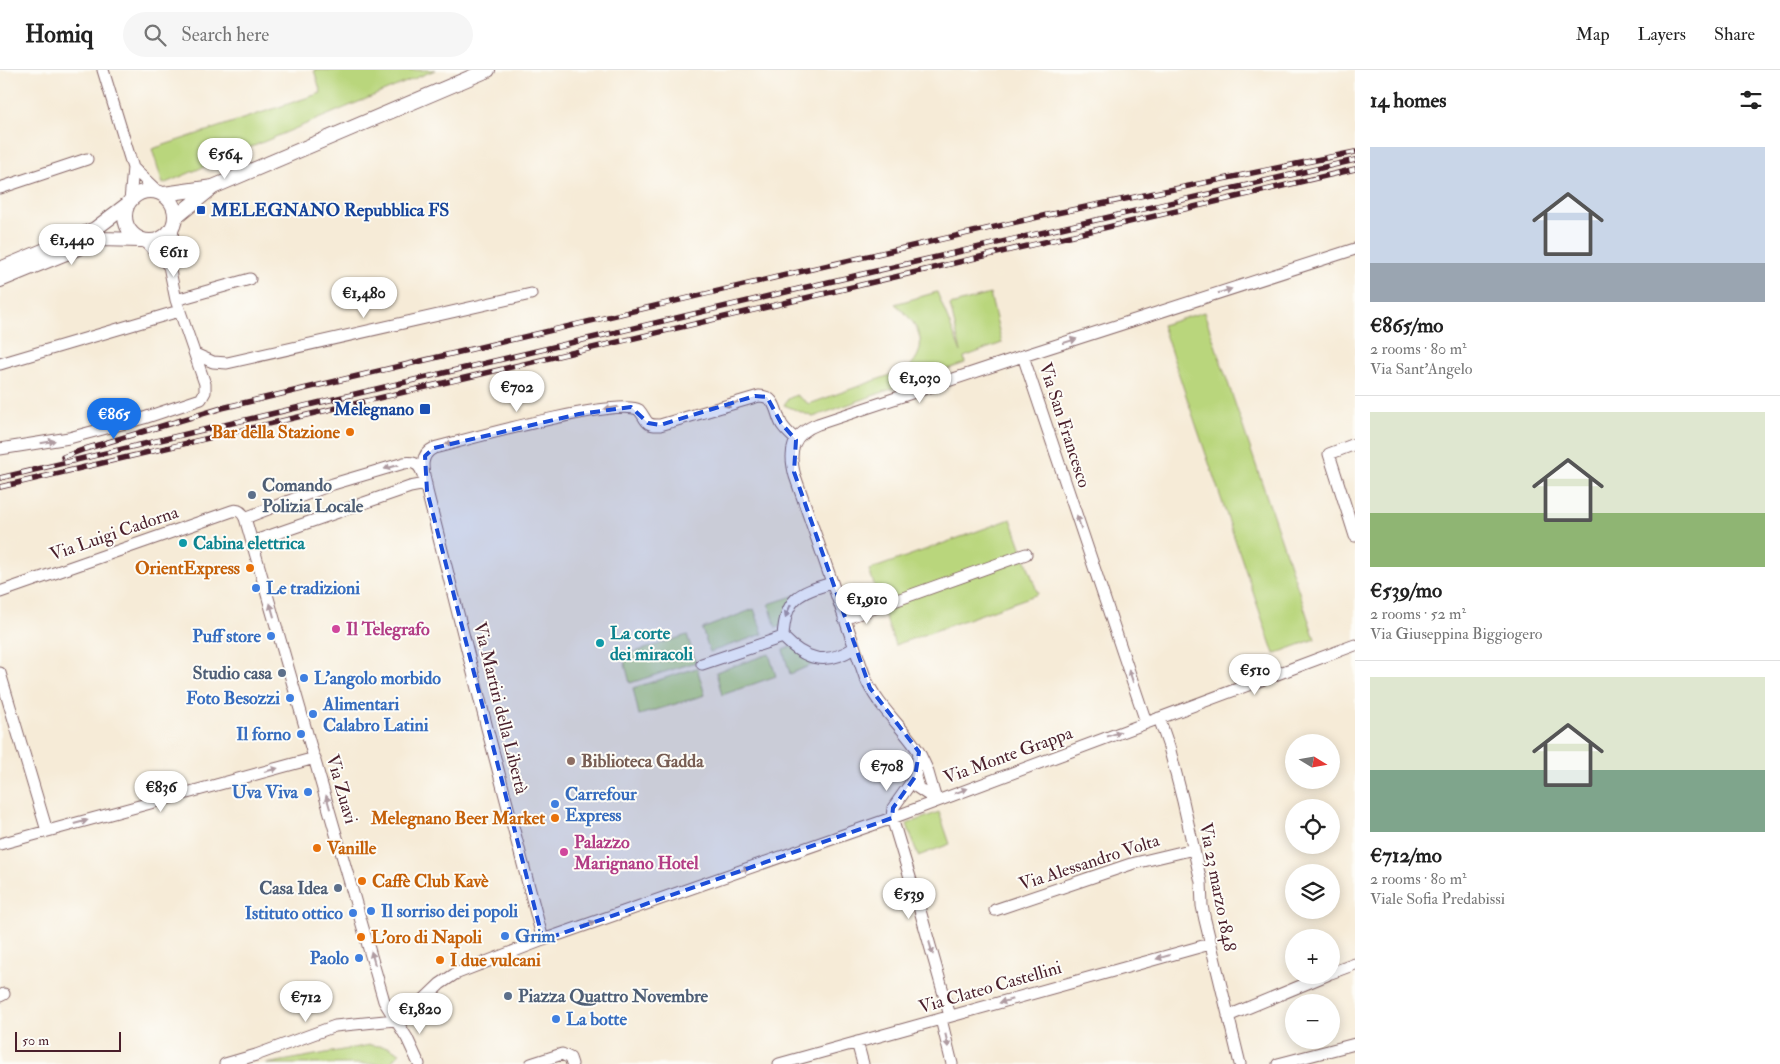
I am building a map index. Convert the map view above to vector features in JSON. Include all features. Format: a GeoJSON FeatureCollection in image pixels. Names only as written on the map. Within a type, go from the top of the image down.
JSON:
{"type":"FeatureCollection","features":[{"type":"Feature","properties":{"kind":"street"},"geometry":{"type":"LineString","coordinates":[[103,70],[133,168],[129,202],[125,217],[127,225],[131,232],[143,240],[169,266]]}},
{"type":"Feature","properties":{"kind":"street"},"geometry":{"type":"LineString","coordinates":[[0,269],[95,229],[142,192],[213,187],[488,70]]}},
{"type":"Feature","properties":{"kind":"street"},"geometry":{"type":"LineString","coordinates":[[0,188],[87,159]]}},
{"type":"Feature","properties":{"kind":"street"},"geometry":{"type":"LineString","coordinates":[[0,449],[53,442],[113,427],[198,401],[205,392],[205,384],[178,306],[169,266],[175,207],[170,199],[133,168]]}},
{"type":"Feature","properties":{"kind":"street"},"geometry":{"type":"LineString","coordinates":[[0,280],[100,239],[154,241],[163,238],[174,223],[213,187]]}},
{"type":"Feature","properties":{"kind":"street","name":"Via San Francesco"},"geometry":{"type":"LineString","coordinates":[[1146,722],[1024,356],[1355,248]]}},
{"type":"Feature","properties":{"kind":"street"},"geometry":{"type":"LineString","coordinates":[[0,364],[178,306],[250,278]]}},
{"type":"Feature","properties":{"kind":"street"},"geometry":{"type":"LineString","coordinates":[[197,360],[227,363],[531,294]]}},
{"type":"Feature","properties":{"kind":"street"},"geometry":{"type":"LineString","coordinates":[[936,800],[927,769],[918,752],[910,739],[873,693],[864,677],[794,472],[792,455],[796,440],[803,432],[818,424],[1024,356]]}},
{"type":"Feature","properties":{"kind":"street"},"geometry":{"type":"LineString","coordinates":[[252,542],[410,487],[426,484],[422,467],[425,456],[429,451],[524,425],[626,406],[638,410],[651,425],[660,425],[756,396],[767,397],[774,405],[781,424],[796,440]]}},
{"type":"Feature","properties":{"kind":"street"},"geometry":{"type":"LineString","coordinates":[[1355,444],[1329,454],[1355,536]]}},
{"type":"Feature","properties":{"kind":"street","name":"Via Luigi Cadorna"},"geometry":{"type":"LineString","coordinates":[[0,592],[232,510],[242,514],[408,462],[415,463],[420,468],[426,484]]}},
{"type":"Feature","properties":{"kind":"street","name":"Via Martiri della Libertà"},"geometry":{"type":"LineString","coordinates":[[426,484],[487,728],[543,940]]}},
{"type":"Feature","properties":{"kind":"street","name":"Via Zuavi"},"geometry":{"type":"LineString","coordinates":[[242,514],[252,542],[386,1007],[407,1038],[419,1064]]}},
{"type":"Feature","properties":{"kind":"street"},"geometry":{"type":"LineString","coordinates":[[844,619],[1026,554]]}},
{"type":"Feature","properties":{"kind":"street"},"geometry":{"type":"LineString","coordinates":[[782,637],[785,616],[795,598],[805,592],[832,583]]}},
{"type":"Feature","properties":{"kind":"street"},"geometry":{"type":"LineString","coordinates":[[782,637],[799,652],[813,658],[828,658],[854,648]]}},
{"type":"Feature","properties":{"kind":"street"},"geometry":{"type":"LineString","coordinates":[[702,664],[782,637]]}},
{"type":"Feature","properties":{"kind":"street","name":"Via Monte Grappa"},"geometry":{"type":"LineString","coordinates":[[395,1020],[414,1009],[450,976],[543,940],[892,818],[1355,645]]}},
{"type":"Feature","properties":{"kind":"street"},"geometry":{"type":"LineString","coordinates":[[0,673],[47,831]]}},
{"type":"Feature","properties":{"kind":"street","name":"Via 23 marzo 1848"},"geometry":{"type":"LineString","coordinates":[[1158,718],[1178,781],[1201,882],[1202,906],[1210,944],[1240,1064]]}},
{"type":"Feature","properties":{"kind":"street"},"geometry":{"type":"LineString","coordinates":[[918,752],[915,777],[918,788],[936,800]]}},
{"type":"Feature","properties":{"kind":"street"},"geometry":{"type":"LineString","coordinates":[[0,844],[314,758]]}},
{"type":"Feature","properties":{"kind":"street"},"geometry":{"type":"LineString","coordinates":[[915,777],[893,808],[892,818],[919,907],[946,1018],[952,1064]]}},
{"type":"Feature","properties":{"kind":"street","name":"Via Alessandro Volta"},"geometry":{"type":"LineString","coordinates":[[995,910],[1131,864],[1194,849]]}},
{"type":"Feature","properties":{"kind":"street","name":"Via Clateo Castellini"},"geometry":{"type":"LineString","coordinates":[[779,1064],[1210,944]]}},
{"type":"Feature","properties":{"kind":"street"},"geometry":{"type":"LineString","coordinates":[[1340,970],[1355,964]]}},
{"type":"Feature","properties":{"kind":"street"},"geometry":{"type":"LineString","coordinates":[[1228,1016],[1305,984]]}},
{"type":"Feature","properties":{"kind":"street"},"geometry":{"type":"LineString","coordinates":[[225,1064],[256,1055],[335,1026],[395,1020]]}},
{"type":"Feature","properties":{"kind":"street"},"geometry":{"type":"LineString","coordinates":[[857,1042],[863,1064]]}},
{"type":"Feature","properties":{"kind":"street"},"geometry":{"type":"LineString","coordinates":[[1278,1064],[1355,1044]]}},
{"type":"Feature","properties":{"kind":"street"},"geometry":{"type":"LineString","coordinates":[[531,1064],[562,1054],[570,1058],[572,1064]]}},
{"type":"Feature","properties":{"kind":"highlighted area"},"geometry":{"type":"Polygon","coordinates":[[[755,396],[767,397],[781,423],[796,440],[794,472],[870,688],[919,752],[915,777],[893,808],[892,818],[543,940],[427,491],[425,456],[434,448],[579,414],[631,407],[648,423],[660,425],[755,396]]]}},
{"type":"Feature","properties":{"kind":"green space"},"geometry":{"type":"Polygon","coordinates":[[[314,70],[435,70],[163,184],[152,149],[321,93],[314,70]]]}},
{"type":"Feature","properties":{"kind":"green space"},"geometry":{"type":"Polygon","coordinates":[[[937,292],[961,352],[950,305],[990,294],[1002,343],[964,357],[965,363],[813,417],[784,405],[788,399],[796,395],[809,404],[907,369],[919,352],[919,335],[910,319],[895,304],[937,292]]]}},
{"type":"Feature","properties":{"kind":"green space"},"geometry":{"type":"Polygon","coordinates":[[[1204,312],[1315,639],[1274,654],[1162,325],[1204,312]]]}},
{"type":"Feature","properties":{"kind":"green space"},"geometry":{"type":"Polygon","coordinates":[[[1011,519],[1038,594],[895,645],[869,570],[1011,519]]]}},
{"type":"Feature","properties":{"kind":"green space"},"geometry":{"type":"Polygon","coordinates":[[[805,592],[783,625],[776,628],[769,604],[805,592]]]}},
{"type":"Feature","properties":{"kind":"green space"},"geometry":{"type":"Polygon","coordinates":[[[754,609],[763,634],[710,652],[702,629],[754,609]]]}},
{"type":"Feature","properties":{"kind":"green space"},"geometry":{"type":"Polygon","coordinates":[[[687,635],[696,662],[630,683],[623,656],[687,635]]]}},
{"type":"Feature","properties":{"kind":"green space"},"geometry":{"type":"Polygon","coordinates":[[[792,646],[803,655],[833,656],[790,674],[783,650],[792,646]]]}},
{"type":"Feature","properties":{"kind":"green space"},"geometry":{"type":"Polygon","coordinates":[[[769,654],[776,676],[722,695],[716,672],[769,654]]]}},
{"type":"Feature","properties":{"kind":"green space"},"geometry":{"type":"Polygon","coordinates":[[[697,668],[705,695],[639,715],[633,688],[697,668]]]}},
{"type":"Feature","properties":{"kind":"green space"},"geometry":{"type":"Polygon","coordinates":[[[939,812],[950,844],[918,856],[907,824],[939,812]]]}},
{"type":"Feature","properties":{"kind":"green space"},"geometry":{"type":"Polygon","coordinates":[[[370,1045],[389,1047],[400,1053],[389,1064],[266,1064],[370,1045]]]}},
{"type":"Feature","properties":{"kind":"railway"},"geometry":{"type":"LineString","coordinates":[[63,457],[222,408],[1047,215],[1355,152]]}},
{"type":"Feature","properties":{"kind":"railway"},"geometry":{"type":"LineString","coordinates":[[0,478],[807,287],[1355,160]]}},
{"type":"Feature","properties":{"kind":"railway"},"geometry":{"type":"LineString","coordinates":[[0,487],[1355,169]]}},
{"type":"Feature","properties":{"kind":"place","name":"MELEGNANO Repubblica FS"},"geometry":{"type":"Point","coordinates":[201,210]}},
{"type":"Feature","properties":{"kind":"place","name":"Melegnano"},"geometry":{"type":"Point","coordinates":[425,409]}},
{"type":"Feature","properties":{"kind":"place","name":"Bar della Stazione"},"geometry":{"type":"Point","coordinates":[350,432]}},
{"type":"Feature","properties":{"kind":"place","name":"Comando Polizia Locale"},"geometry":{"type":"Point","coordinates":[252,495]}},
{"type":"Feature","properties":{"kind":"place","name":"Cabina elettrica"},"geometry":{"type":"Point","coordinates":[183,543]}},
{"type":"Feature","properties":{"kind":"place","name":"OrientExpress"},"geometry":{"type":"Point","coordinates":[250,568]}},
{"type":"Feature","properties":{"kind":"place","name":"Le tradizioni"},"geometry":{"type":"Point","coordinates":[256,588]}},
{"type":"Feature","properties":{"kind":"place","name":"Il Telegrafo"},"geometry":{"type":"Point","coordinates":[336,629]}},
{"type":"Feature","properties":{"kind":"place","name":"Puff store"},"geometry":{"type":"Point","coordinates":[271,636]}},
{"type":"Feature","properties":{"kind":"place","name":"La corte dei miracoli"},"geometry":{"type":"Point","coordinates":[600,643]}},
{"type":"Feature","properties":{"kind":"place","name":"Studio casa"},"geometry":{"type":"Point","coordinates":[282,673]}},
{"type":"Feature","properties":{"kind":"place","name":"L'angolo morbido"},"geometry":{"type":"Point","coordinates":[304,678]}},
{"type":"Feature","properties":{"kind":"place","name":"Foto Besozzi"},"geometry":{"type":"Point","coordinates":[290,698]}},
{"type":"Feature","properties":{"kind":"place","name":"Alimentari Calabro Latini"},"geometry":{"type":"Point","coordinates":[313,714]}},
{"type":"Feature","properties":{"kind":"place","name":"Il forno"},"geometry":{"type":"Point","coordinates":[301,734]}},
{"type":"Feature","properties":{"kind":"place","name":"Biblioteca Gadda"},"geometry":{"type":"Point","coordinates":[571,761]}},
{"type":"Feature","properties":{"kind":"place","name":"Uva Viva"},"geometry":{"type":"Point","coordinates":[308,792]}},
{"type":"Feature","properties":{"kind":"place","name":"Carrefour Express"},"geometry":{"type":"Point","coordinates":[555,804]}},
{"type":"Feature","properties":{"kind":"place","name":"Melegnano Beer Market"},"geometry":{"type":"Point","coordinates":[555,818]}},
{"type":"Feature","properties":{"kind":"place","name":"Vanille"},"geometry":{"type":"Point","coordinates":[317,848]}},
{"type":"Feature","properties":{"kind":"place","name":"Palazzo Marignano Hotel"},"geometry":{"type":"Point","coordinates":[564,852]}},
{"type":"Feature","properties":{"kind":"place","name":"Caffè Club Kavè"},"geometry":{"type":"Point","coordinates":[362,881]}},
{"type":"Feature","properties":{"kind":"place","name":"Casa Idea"},"geometry":{"type":"Point","coordinates":[338,888]}},
{"type":"Feature","properties":{"kind":"place","name":"Il sorriso dei popoli"},"geometry":{"type":"Point","coordinates":[371,911]}},
{"type":"Feature","properties":{"kind":"place","name":"Istituto ottico"},"geometry":{"type":"Point","coordinates":[353,913]}},
{"type":"Feature","properties":{"kind":"place","name":"Grim"},"geometry":{"type":"Point","coordinates":[505,936]}},
{"type":"Feature","properties":{"kind":"place","name":"L'oro di Napoli"},"geometry":{"type":"Point","coordinates":[361,937]}},
{"type":"Feature","properties":{"kind":"place","name":"Paolo"},"geometry":{"type":"Point","coordinates":[359,958]}},
{"type":"Feature","properties":{"kind":"place","name":"I due vulcani"},"geometry":{"type":"Point","coordinates":[440,960]}},
{"type":"Feature","properties":{"kind":"place","name":"Piazza Quattro Novembre"},"geometry":{"type":"Point","coordinates":[508,996]}},
{"type":"Feature","properties":{"kind":"place","name":"La botte"},"geometry":{"type":"Point","coordinates":[556,1019]}}]}
